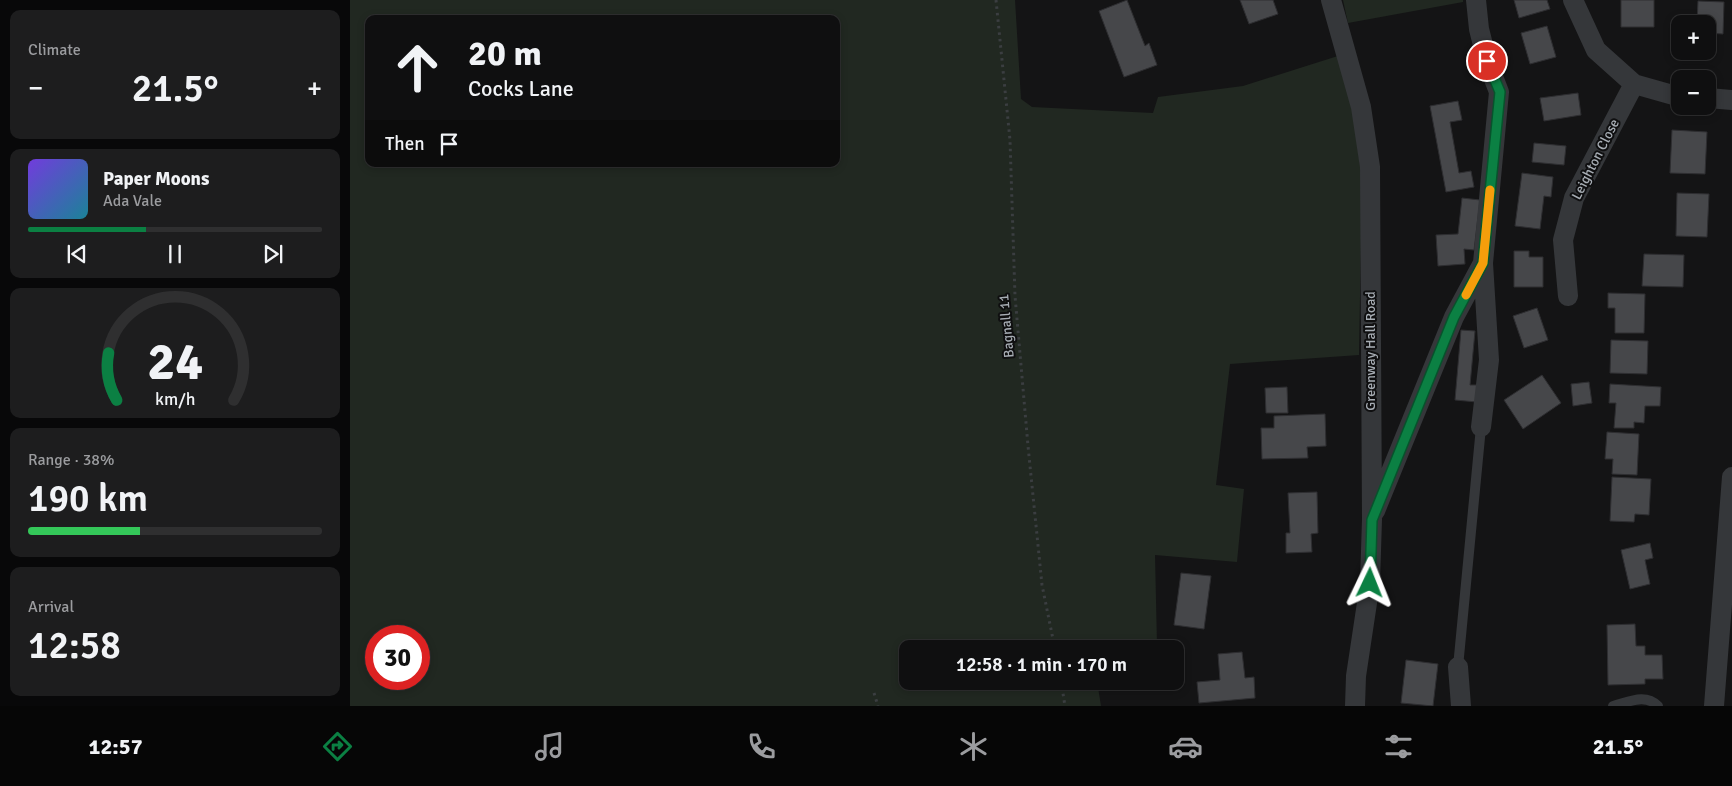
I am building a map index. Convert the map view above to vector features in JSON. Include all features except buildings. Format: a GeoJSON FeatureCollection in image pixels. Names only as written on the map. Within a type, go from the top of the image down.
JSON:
{"type":"FeatureCollection","features":[{"type":"Feature","properties":{"kind":"street","name":"Greenway Hall Road"},"geometry":{"type":"LineString","coordinates":[[1331,0],[1361,107],[1370,167],[1372,520],[1370,583],[1356,676],[1355,706]]}},
{"type":"Feature","properties":{"kind":"street"},"geometry":{"type":"LineString","coordinates":[[1476,0],[1487,61],[1500,92],[1483,263],[1489,360],[1481,427]]}},
{"type":"Feature","properties":{"kind":"street"},"geometry":{"type":"LineString","coordinates":[[1572,0],[1596,50],[1634,84],[1671,94]]}},
{"type":"Feature","properties":{"kind":"street","name":"Leighton Close"},"geometry":{"type":"LineString","coordinates":[[1568,296],[1563,240],[1574,198],[1634,84]]}},
{"type":"Feature","properties":{"kind":"street"},"geometry":{"type":"LineString","coordinates":[[1716,99],[1732,100]]}},
{"type":"Feature","properties":{"kind":"street"},"geometry":{"type":"LineString","coordinates":[[1372,520],[1454,317],[1483,263]]}},
{"type":"Feature","properties":{"kind":"street"},"geometry":{"type":"LineString","coordinates":[[1714,706],[1732,477]]}},
{"type":"Feature","properties":{"kind":"street"},"geometry":{"type":"LineString","coordinates":[[1458,667],[1461,706]]}},
{"type":"Feature","properties":{"kind":"lane"},"geometry":{"type":"LineString","coordinates":[[1458,667],[1481,427]]}},
{"type":"Feature","properties":{"kind":"lane"},"geometry":{"type":"LineString","coordinates":[[1613,706],[1644,698],[1653,701],[1658,706]]}},
{"type":"Feature","properties":{"kind":"path","name":"Bagnall 11"},"geometry":{"type":"LineString","coordinates":[[996,0],[1010,140],[1015,296],[1027,437],[1042,585],[1053,640]]}},
{"type":"Feature","properties":{"kind":"path"},"geometry":{"type":"LineString","coordinates":[[1062,690],[1065,706]]}},
{"type":"Feature","properties":{"kind":"path"},"geometry":{"type":"LineString","coordinates":[[874,693],[878,706]]}},
{"type":"Feature","properties":{"kind":"shaded area"},"geometry":{"type":"Polygon","coordinates":[[[350,0],[1015,0],[1021,99],[1032,107],[1153,113],[1158,97],[1243,86],[1341,55],[1354,120],[1362,181],[1359,355],[1230,364],[1216,485],[1244,489],[1237,562],[1155,555],[1157,640],[899,640],[899,690],[1098,690],[1101,706],[350,706],[350,0]]]}},
{"type":"Feature","properties":{"kind":"shaded area"},"geometry":{"type":"Polygon","coordinates":[[[1343,0],[1463,0],[1463,2],[1348,23],[1343,0]]]}},
{"type":"Feature","properties":{"kind":"slow traffic"},"geometry":{"type":"LineString","coordinates":[[1466,295],[1483,263],[1490,190]]}},
{"type":"Feature","properties":{"kind":"route"},"geometry":{"type":"LineString","coordinates":[[1370,583],[1372,520],[1454,317],[1483,263],[1500,92],[1487,61]]}}]}
